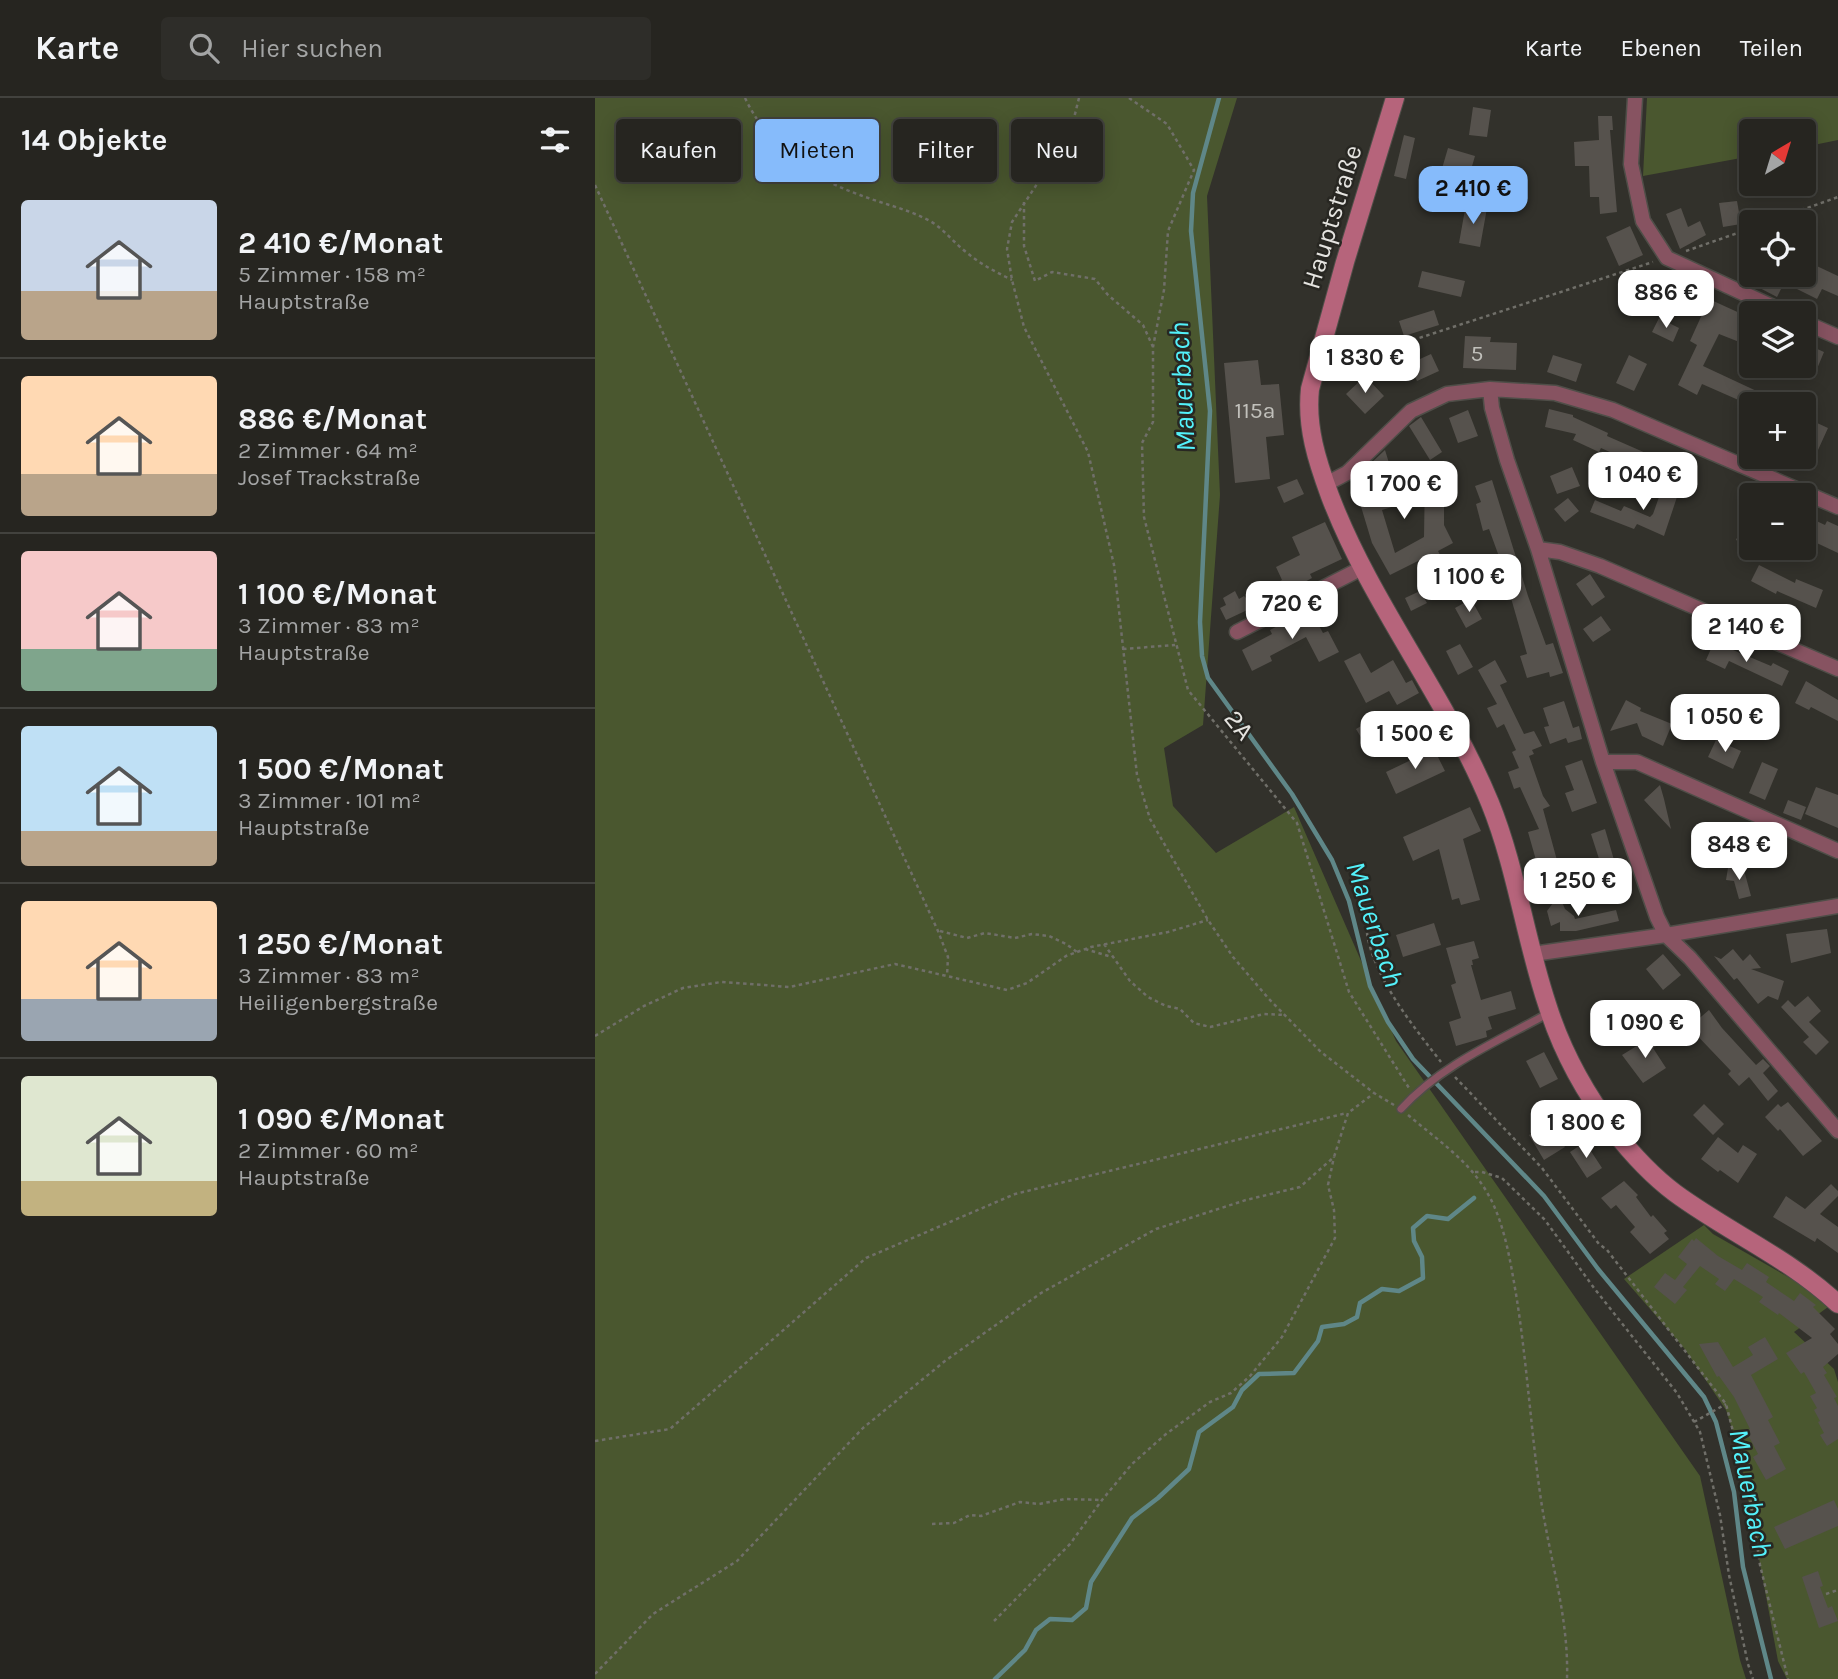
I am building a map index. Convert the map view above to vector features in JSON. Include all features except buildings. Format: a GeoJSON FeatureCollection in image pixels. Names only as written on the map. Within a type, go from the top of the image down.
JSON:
{"type":"FeatureCollection","features":[{"type":"Feature","properties":{"kind":"main road","name":"Hauptstraße"},"geometry":{"type":"LineString","coordinates":[[1395,98],[1313,372],[1309,420],[1313,445],[1326,484],[1362,568],[1457,737],[1485,793],[1498,827],[1549,1012],[1570,1060],[1590,1095],[1613,1130],[1643,1165],[1682,1197],[1791,1265],[1838,1304]]}},
{"type":"Feature","properties":{"kind":"street"},"geometry":{"type":"LineString","coordinates":[[1635,98],[1631,164],[1643,221],[1667,258],[1760,301]]}},
{"type":"Feature","properties":{"kind":"street"},"geometry":{"type":"LineString","coordinates":[[1816,327],[1838,337]]}},
{"type":"Feature","properties":{"kind":"street"},"geometry":{"type":"LineString","coordinates":[[1326,484],[1347,472],[1411,411],[1447,394],[1490,390],[1555,393],[1613,410],[1838,508]]}},
{"type":"Feature","properties":{"kind":"street"},"geometry":{"type":"LineString","coordinates":[[1490,390],[1492,408],[1507,460],[1538,549],[1603,762],[1657,917],[1666,936],[1690,958],[1838,1131]]}},
{"type":"Feature","properties":{"kind":"street"},"geometry":{"type":"LineString","coordinates":[[1538,549],[1560,552],[1600,566],[1838,669]]}},
{"type":"Feature","properties":{"kind":"street"},"geometry":{"type":"LineString","coordinates":[[1237,632],[1362,568]]}},
{"type":"Feature","properties":{"kind":"street"},"geometry":{"type":"LineString","coordinates":[[1603,762],[1637,762],[1838,851]]}},
{"type":"Feature","properties":{"kind":"street"},"geometry":{"type":"LineString","coordinates":[[1533,954],[1666,936],[1838,906]]}},
{"type":"Feature","properties":{"kind":"lane"},"geometry":{"type":"LineString","coordinates":[[1401,1109],[1424,1086],[1447,1069],[1549,1012]]}},
{"type":"Feature","properties":{"kind":"path"},"geometry":{"type":"LineString","coordinates":[[745,98],[756,121],[785,154],[858,195],[893,205],[930,221],[965,251],[1011,280]]}},
{"type":"Feature","properties":{"kind":"path"},"geometry":{"type":"LineString","coordinates":[[1079,98],[1070,134],[1011,222],[1007,249],[1011,280],[1024,327],[1088,452],[1114,565],[1137,775],[1150,819],[1208,920],[1233,957],[1285,1016],[1321,1052],[1457,1153],[1475,1172],[1494,1207],[1511,1262],[1522,1329],[1541,1500],[1563,1617],[1567,1679]]}},
{"type":"Feature","properties":{"kind":"path","name":"2A"},"geometry":{"type":"LineString","coordinates":[[1129,98],[1167,124],[1194,170],[1168,231],[1164,290],[1153,347],[1153,422],[1142,443],[1144,517],[1188,691],[1297,823],[1349,992],[1413,1096]]}},
{"type":"Feature","properties":{"kind":"path"},"geometry":{"type":"LineString","coordinates":[[595,185],[939,931],[948,957],[947,976]]}},
{"type":"Feature","properties":{"kind":"path"},"geometry":{"type":"LineString","coordinates":[[1802,210],[1838,197]]}},
{"type":"Feature","properties":{"kind":"path"},"geometry":{"type":"LineString","coordinates":[[1024,200],[1024,246],[1035,281],[1052,272],[1095,279],[1108,295],[1143,325],[1153,347]]}},
{"type":"Feature","properties":{"kind":"path"},"geometry":{"type":"LineString","coordinates":[[1313,372],[1739,233]]}},
{"type":"Feature","properties":{"kind":"path"},"geometry":{"type":"LineString","coordinates":[[1123,649],[1177,645]]}},
{"type":"Feature","properties":{"kind":"path"},"geometry":{"type":"LineString","coordinates":[[595,1036],[644,1006],[683,988],[722,982],[790,987],[895,964],[1007,990],[1027,983],[1066,956],[1084,949],[1168,932],[1208,920]]}},
{"type":"Feature","properties":{"kind":"path"},"geometry":{"type":"LineString","coordinates":[[939,931],[967,938],[985,933],[1015,938],[1032,934],[1049,936],[1077,952]]}},
{"type":"Feature","properties":{"kind":"path"},"geometry":{"type":"LineString","coordinates":[[1367,933],[1369,949],[1405,1017],[1447,1069],[1542,1168],[1727,1404],[1750,1498],[1760,1566],[1788,1679]]}},
{"type":"Feature","properties":{"kind":"path"},"geometry":{"type":"LineString","coordinates":[[1104,944],[1130,981],[1148,997],[1165,1006],[1180,1009],[1195,1023],[1210,1027],[1264,1014],[1285,1016]]}},
{"type":"Feature","properties":{"kind":"path"},"geometry":{"type":"LineString","coordinates":[[1084,949],[1099,951],[1112,957]]}},
{"type":"Feature","properties":{"kind":"path"},"geometry":{"type":"LineString","coordinates":[[595,1441],[670,1429],[866,1258],[1015,1194],[1347,1113],[1374,1093]]}},
{"type":"Feature","properties":{"kind":"path"},"geometry":{"type":"LineString","coordinates":[[994,1621],[1070,1544],[1132,1464],[1165,1434],[1210,1402],[1231,1393],[1282,1337],[1335,1238],[1334,1210],[1328,1185],[1347,1113]]}},
{"type":"Feature","properties":{"kind":"path"},"geometry":{"type":"LineString","coordinates":[[595,1674],[653,1614],[737,1561],[863,1428],[945,1361],[1041,1293],[1156,1229],[1246,1200],[1300,1187],[1334,1157]]}},
{"type":"Feature","properties":{"kind":"path"},"geometry":{"type":"LineString","coordinates":[[1475,1172],[1502,1178],[1545,1220],[1594,1288],[1677,1393],[1694,1422],[1704,1441],[1729,1575],[1753,1679]]}},
{"type":"Feature","properties":{"kind":"path"},"geometry":{"type":"LineString","coordinates":[[1694,1422],[1727,1404]]}},
{"type":"Feature","properties":{"kind":"path"},"geometry":{"type":"LineString","coordinates":[[932,1524],[954,1523],[970,1515],[981,1516],[1020,1502],[1039,1504],[1065,1499],[1102,1500]]}},
{"type":"Feature","properties":{"kind":"path"},"geometry":{"type":"LineString","coordinates":[[1826,1594],[1838,1590]]}},
{"type":"Feature","properties":{"kind":"green space"},"geometry":{"type":"Polygon","coordinates":[[[595,98],[1237,98],[1207,196],[1220,495],[1203,725],[1164,748],[1173,806],[1216,853],[1294,807],[1396,1041],[1700,1476],[1746,1679],[595,1679],[595,98]]]}},
{"type":"Feature","properties":{"kind":"green space"},"geometry":{"type":"Polygon","coordinates":[[[1647,98],[1838,98],[1838,140],[1817,144],[1817,119],[1739,119],[1739,158],[1643,176],[1647,98]]]}},
{"type":"Feature","properties":{"kind":"green space"},"geometry":{"type":"Polygon","coordinates":[[[1704,1225],[1713,1234],[1797,1282],[1828,1307],[1794,1332],[1834,1369],[1838,1382],[1838,1679],[1787,1679],[1778,1661],[1739,1450],[1726,1410],[1684,1348],[1624,1279],[1704,1225]]]}},
{"type":"Feature","properties":{"kind":"waterway","name":"Mauerbach"},"geometry":{"type":"LineString","coordinates":[[1219,98],[1193,193],[1191,231],[1210,411],[1200,622],[1202,656],[1208,678],[1292,794],[1332,860],[1349,901],[1370,986],[1388,1022],[1413,1059],[1544,1196],[1598,1269],[1704,1397],[1716,1422],[1734,1492],[1743,1567],[1771,1679]]}},
{"type":"Feature","properties":{"kind":"waterway"},"geometry":{"type":"LineString","coordinates":[[995,1679],[1025,1650],[1036,1630],[1050,1619],[1072,1620],[1086,1608],[1091,1582],[1132,1518],[1189,1469],[1199,1432],[1233,1407],[1242,1390],[1259,1374],[1294,1373],[1318,1341],[1322,1327],[1344,1324],[1357,1317],[1360,1303],[1382,1289],[1399,1291],[1423,1278],[1422,1257],[1414,1241],[1413,1228],[1427,1216],[1448,1219],[1474,1198]]}}]}
